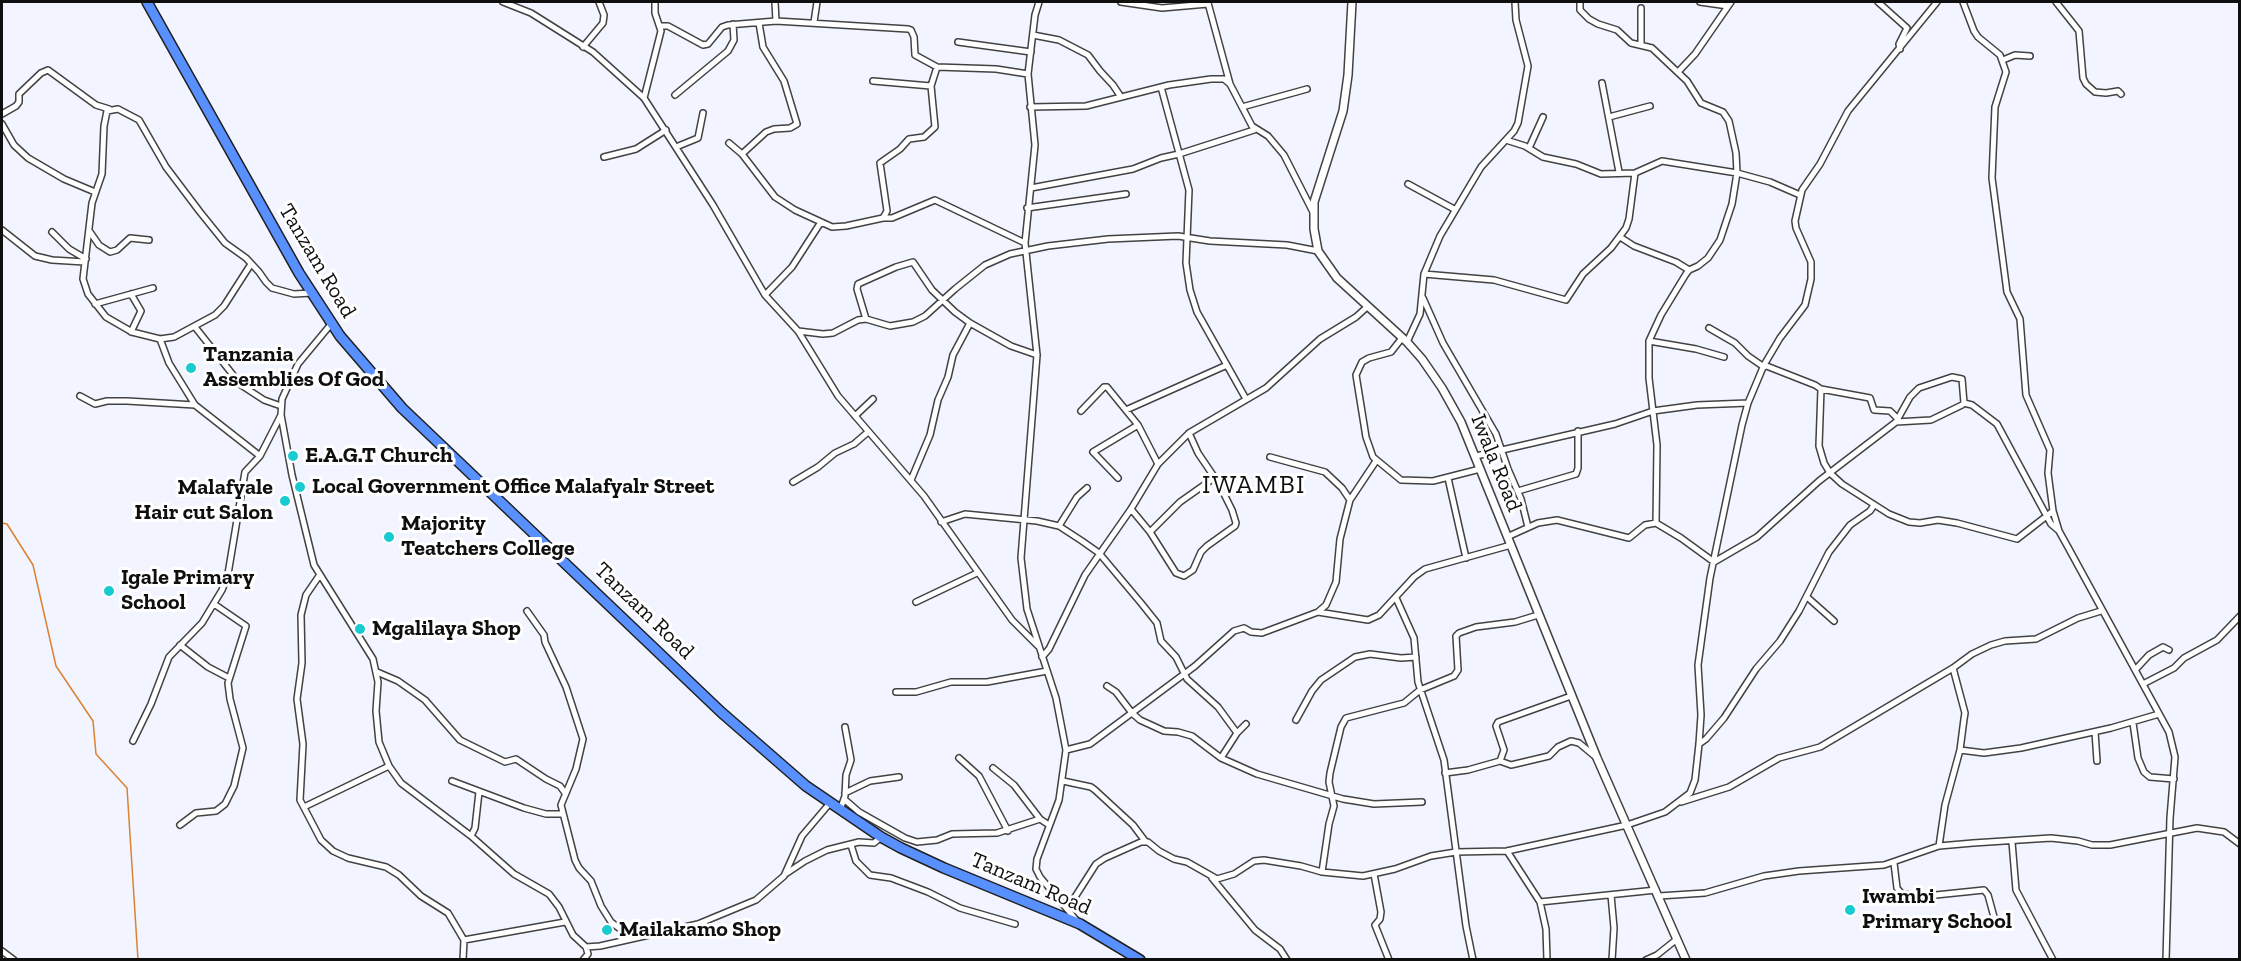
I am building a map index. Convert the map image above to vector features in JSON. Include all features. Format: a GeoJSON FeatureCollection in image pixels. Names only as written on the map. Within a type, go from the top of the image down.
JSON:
{"type":"FeatureCollection","features":[{"type":"Feature","properties":{"kind":"highway","name":"Tanzam Road"},"geometry":{"type":"LineString","coordinates":[[147,2],[228,149],[312,293],[361,361],[402,408],[744,734],[782,767],[830,803],[881,837],[953,872],[1080,924],[1140,960]]}},
{"type":"Feature","properties":{"kind":"street"},"geometry":{"type":"LineString","coordinates":[[503,2],[531,13],[602,59],[644,98],[666,130],[765,295],[798,331],[825,376],[855,417],[911,480],[1012,620],[1039,647]]}},
{"type":"Feature","properties":{"kind":"street"},"geometry":{"type":"LineString","coordinates":[[584,47],[603,23],[604,15],[599,2]]}},
{"type":"Feature","properties":{"kind":"street"},"geometry":{"type":"LineString","coordinates":[[644,98],[660,35],[655,2]]}},
{"type":"Feature","properties":{"kind":"street"},"geometry":{"type":"LineString","coordinates":[[775,2],[776,21]]}},
{"type":"Feature","properties":{"kind":"street"},"geometry":{"type":"LineString","coordinates":[[814,22],[817,2]]}},
{"type":"Feature","properties":{"kind":"street"},"geometry":{"type":"LineString","coordinates":[[1037,2],[1028,74],[1035,145],[1025,243],[1037,355],[1021,558],[1022,580],[1027,609],[1056,698],[1066,750],[1059,800],[1037,859],[1036,868],[1040,877],[1080,924]]}},
{"type":"Feature","properties":{"kind":"street"},"geometry":{"type":"LineString","coordinates":[[1121,2],[1162,8],[1208,3],[1230,84],[1254,129],[1268,135],[1278,147],[1314,214]]}},
{"type":"Feature","properties":{"kind":"street","name":"Iwala Road"},"geometry":{"type":"LineString","coordinates":[[1352,2],[1346,91],[1337,130],[1314,202],[1314,229],[1318,251],[1337,278],[1405,340],[1442,388],[1461,422],[1571,696],[1686,960]]}},
{"type":"Feature","properties":{"kind":"street"},"geometry":{"type":"LineString","coordinates":[[1480,469],[1448,478],[1421,482],[1401,480],[1376,461],[1366,437],[1356,375],[1362,363],[1369,358],[1390,352],[1405,340],[1420,314],[1425,274],[1454,209],[1481,167],[1518,123],[1525,94],[1528,66],[1515,2]]}},
{"type":"Feature","properties":{"kind":"street"},"geometry":{"type":"LineString","coordinates":[[1581,2],[1580,10],[1589,19],[1617,30],[1631,44],[1641,44],[1652,48],[1687,81],[1701,103],[1715,107],[1726,115],[1736,153],[1737,173],[1732,204],[1720,240],[1708,258],[1689,270],[1661,315],[1649,341],[1649,378],[1656,420],[1658,477],[1656,523]]}},
{"type":"Feature","properties":{"kind":"street"},"geometry":{"type":"LineString","coordinates":[[1700,2],[1729,4]]}},
{"type":"Feature","properties":{"kind":"street"},"geometry":{"type":"LineString","coordinates":[[1878,2],[1907,28],[1899,44],[1900,49]]}},
{"type":"Feature","properties":{"kind":"street"},"geometry":{"type":"LineString","coordinates":[[1063,781],[1095,790],[1133,825],[1145,841],[1159,851],[1174,859],[1187,862],[1211,876],[1221,878],[1234,874],[1254,861],[1264,860],[1322,872],[1363,876],[1431,856],[1456,852],[1507,851],[1628,825],[1665,812],[1679,803],[1694,786],[1701,716],[1698,665],[1722,513],[1748,403],[1764,366],[1780,338],[1805,305],[1811,279],[1810,262],[1795,221],[1800,195],[1804,185],[1820,164],[1848,111],[1937,2]]}},
{"type":"Feature","properties":{"kind":"street"},"geometry":{"type":"LineString","coordinates":[[1963,2],[1978,37],[1995,50],[2003,60],[2006,77],[1995,107],[1992,178],[2007,292],[2020,319],[2026,395],[2050,450],[2048,473],[2051,524],[2059,531],[2101,612],[2136,669],[2172,742],[2175,757],[2166,960]]}},
{"type":"Feature","properties":{"kind":"street"},"geometry":{"type":"LineString","coordinates":[[2056,2],[2079,31],[2083,78],[2086,84],[2095,92],[2118,91],[2121,94]]}},
{"type":"Feature","properties":{"kind":"street"},"geometry":{"type":"LineString","coordinates":[[1678,72],[1695,54],[1729,4]]}},
{"type":"Feature","properties":{"kind":"street"},"geometry":{"type":"LineString","coordinates":[[1641,8],[1641,44]]}},
{"type":"Feature","properties":{"kind":"street"},"geometry":{"type":"LineString","coordinates":[[660,26],[669,26],[703,45],[708,44],[722,27],[734,24],[776,21],[814,22],[870,28],[908,28],[914,37],[915,55],[937,67],[996,69],[1028,74]]}},
{"type":"Feature","properties":{"kind":"street"},"geometry":{"type":"LineString","coordinates":[[742,154],[766,132],[790,128],[797,124],[784,81],[763,46],[759,22]]}},
{"type":"Feature","properties":{"kind":"street"},"geometry":{"type":"LineString","coordinates":[[675,95],[728,51],[734,40],[734,24]]}},
{"type":"Feature","properties":{"kind":"street"},"geometry":{"type":"LineString","coordinates":[[1033,35],[1059,40],[1088,55],[1121,98]]}},
{"type":"Feature","properties":{"kind":"street"},"geometry":{"type":"LineString","coordinates":[[958,42],[1031,52]]}},
{"type":"Feature","properties":{"kind":"street"},"geometry":{"type":"LineString","coordinates":[[2003,60],[2016,55],[2030,56]]}},
{"type":"Feature","properties":{"kind":"street"},"geometry":{"type":"LineString","coordinates":[[883,218],[887,211],[880,163],[900,149],[909,139],[924,137],[933,129],[935,122],[931,87],[937,67]]}},
{"type":"Feature","properties":{"kind":"street"},"geometry":{"type":"LineString","coordinates":[[2,114],[16,106],[19,94],[45,70],[54,73],[96,105],[109,109],[118,108],[139,120],[166,167],[225,243],[251,264],[276,290],[294,294],[312,293]]}},
{"type":"Feature","properties":{"kind":"street"},"geometry":{"type":"LineString","coordinates":[[1030,107],[1086,106],[1161,87],[1218,78],[1230,84]]}},
{"type":"Feature","properties":{"kind":"street"},"geometry":{"type":"LineString","coordinates":[[873,81],[931,87]]}},
{"type":"Feature","properties":{"kind":"street"},"geometry":{"type":"LineString","coordinates":[[1602,84],[1619,172]]}},
{"type":"Feature","properties":{"kind":"street"},"geometry":{"type":"LineString","coordinates":[[1161,87],[1189,190],[1186,237],[1187,277],[1193,301],[1246,399]]}},
{"type":"Feature","properties":{"kind":"street"},"geometry":{"type":"LineString","coordinates":[[1242,107],[1307,89]]}},
{"type":"Feature","properties":{"kind":"street"},"geometry":{"type":"LineString","coordinates":[[1609,117],[1650,106]]}},
{"type":"Feature","properties":{"kind":"street"},"geometry":{"type":"LineString","coordinates":[[109,109],[105,113],[102,174],[92,202],[83,282],[95,304],[113,323],[131,332],[160,339],[174,337],[215,315],[224,306],[251,264]]}},
{"type":"Feature","properties":{"kind":"street"},"geometry":{"type":"LineString","coordinates":[[676,147],[698,138],[703,113]]}},
{"type":"Feature","properties":{"kind":"street"},"geometry":{"type":"LineString","coordinates":[[1529,148],[1543,117]]}},
{"type":"Feature","properties":{"kind":"street"},"geometry":{"type":"LineString","coordinates":[[2,124],[14,145],[28,158],[64,179],[95,192]]}},
{"type":"Feature","properties":{"kind":"street"},"geometry":{"type":"LineString","coordinates":[[1031,188],[1133,169],[1254,129]]}},
{"type":"Feature","properties":{"kind":"street"},"geometry":{"type":"LineString","coordinates":[[604,157],[636,149],[666,130]]}},
{"type":"Feature","properties":{"kind":"street"},"geometry":{"type":"LineString","coordinates":[[1506,140],[1529,148],[1544,157],[1576,164],[1595,173],[1635,173],[1662,160],[1737,173],[1770,182],[1800,195]]}},
{"type":"Feature","properties":{"kind":"street"},"geometry":{"type":"LineString","coordinates":[[729,143],[742,154],[781,202],[820,222],[838,227],[892,218],[935,200],[1025,243]]}},
{"type":"Feature","properties":{"kind":"street"},"geometry":{"type":"LineString","coordinates":[[1425,274],[1494,280],[1564,300],[1569,297],[1583,274],[1620,237],[1629,219],[1635,173]]}},
{"type":"Feature","properties":{"kind":"street"},"geometry":{"type":"LineString","coordinates":[[1408,184],[1454,209]]}},
{"type":"Feature","properties":{"kind":"street"},"geometry":{"type":"LineString","coordinates":[[1027,208],[1126,194]]}},
{"type":"Feature","properties":{"kind":"street"},"geometry":{"type":"LineString","coordinates":[[765,295],[792,267],[820,222]]}},
{"type":"Feature","properties":{"kind":"street"},"geometry":{"type":"LineString","coordinates":[[2,230],[35,256],[52,260],[86,260]]}},
{"type":"Feature","properties":{"kind":"street"},"geometry":{"type":"LineString","coordinates":[[89,231],[99,245],[110,252],[117,250],[130,238],[149,240]]}},
{"type":"Feature","properties":{"kind":"street"},"geometry":{"type":"LineString","coordinates":[[52,232],[69,249],[86,260]]}},
{"type":"Feature","properties":{"kind":"street"},"geometry":{"type":"LineString","coordinates":[[798,331],[828,334],[853,321],[866,320],[885,325],[907,324],[919,320],[985,265],[1025,250],[1108,239],[1186,237],[1287,245],[1318,251]]}},
{"type":"Feature","properties":{"kind":"street"},"geometry":{"type":"LineString","coordinates":[[1620,237],[1634,246],[1676,262],[1689,270]]}},
{"type":"Feature","properties":{"kind":"street"},"geometry":{"type":"LineString","coordinates":[[866,320],[856,289],[858,284],[909,262],[916,264],[932,290],[942,301],[970,323],[1011,346],[1037,355]]}},
{"type":"Feature","properties":{"kind":"street"},"geometry":{"type":"LineString","coordinates":[[95,304],[153,288]]}},
{"type":"Feature","properties":{"kind":"street"},"geometry":{"type":"LineString","coordinates":[[131,294],[141,311],[131,332]]}},
{"type":"Feature","properties":{"kind":"street"},"geometry":{"type":"LineString","coordinates":[[1423,296],[1443,343],[1496,434],[1518,491],[1528,527]]}},
{"type":"Feature","properties":{"kind":"street"},"geometry":{"type":"LineString","coordinates":[[1042,657],[1047,653],[1085,575],[1131,509],[1158,464],[1189,433],[1271,384],[1320,339],[1356,317],[1367,307]]}},
{"type":"Feature","properties":{"kind":"street"},"geometry":{"type":"LineString","coordinates":[[332,323],[298,364],[288,384],[281,406],[281,415],[310,552],[319,576],[368,651],[377,672],[377,728],[382,749],[389,766],[410,790],[471,836],[514,874],[549,894],[559,907],[577,941],[586,947],[690,926],[719,917],[756,900],[791,870],[817,855],[839,846],[859,842],[871,844],[881,837]]}},
{"type":"Feature","properties":{"kind":"street"},"geometry":{"type":"LineString","coordinates":[[911,480],[930,435],[941,389],[948,377],[953,355],[970,323]]}},
{"type":"Feature","properties":{"kind":"street"},"geometry":{"type":"LineString","coordinates":[[195,327],[241,385],[264,400],[281,406]]}},
{"type":"Feature","properties":{"kind":"street"},"geometry":{"type":"LineString","coordinates":[[1709,328],[1735,343],[1748,356],[1764,366],[1821,389],[1870,398],[1874,410],[1890,411],[1897,420]]}},
{"type":"Feature","properties":{"kind":"street"},"geometry":{"type":"LineString","coordinates":[[160,339],[169,363],[195,405],[260,456]]}},
{"type":"Feature","properties":{"kind":"street"},"geometry":{"type":"LineString","coordinates":[[1649,341],[1696,349],[1724,357]]}},
{"type":"Feature","properties":{"kind":"street"},"geometry":{"type":"LineString","coordinates":[[1126,410],[1227,365]]}},
{"type":"Feature","properties":{"kind":"street"},"geometry":{"type":"LineString","coordinates":[[1714,562],[1757,537],[1830,473],[1897,420],[1910,397],[1919,388],[1952,377],[1962,379],[1964,403]]}},
{"type":"Feature","properties":{"kind":"street"},"geometry":{"type":"LineString","coordinates":[[1081,411],[1105,387],[1138,425],[1158,464]]}},
{"type":"Feature","properties":{"kind":"street"},"geometry":{"type":"LineString","coordinates":[[1821,389],[1819,446],[1824,463],[1830,473],[1888,514],[1909,522],[1944,521],[2017,539],[2050,513]]}},
{"type":"Feature","properties":{"kind":"street"},"geometry":{"type":"LineString","coordinates":[[80,396],[96,405],[107,401],[121,401],[195,405]]}},
{"type":"Feature","properties":{"kind":"street"},"geometry":{"type":"LineString","coordinates":[[855,417],[873,399]]}},
{"type":"Feature","properties":{"kind":"street"},"geometry":{"type":"LineString","coordinates":[[1476,456],[1615,424],[1653,411],[1697,405],[1748,403]]}},
{"type":"Feature","properties":{"kind":"street"},"geometry":{"type":"LineString","coordinates":[[1897,420],[1931,420],[1947,414],[1964,403],[1972,405],[1997,424],[2050,513]]}},
{"type":"Feature","properties":{"kind":"street"},"geometry":{"type":"LineString","coordinates":[[133,741],[151,704],[169,657],[201,623],[222,590],[228,574],[245,472],[260,456],[281,415]]}},
{"type":"Feature","properties":{"kind":"street"},"geometry":{"type":"LineString","coordinates":[[1118,478],[1093,452],[1138,425]]}},
{"type":"Feature","properties":{"kind":"street"},"geometry":{"type":"LineString","coordinates":[[1518,491],[1576,474],[1578,431]]}},
{"type":"Feature","properties":{"kind":"street"},"geometry":{"type":"LineString","coordinates":[[793,482],[831,456],[854,444],[868,432]]}},
{"type":"Feature","properties":{"kind":"street"},"geometry":{"type":"LineString","coordinates":[[1131,509],[1150,532],[1176,573],[1184,576],[1190,573],[1201,552],[1231,530],[1236,523],[1232,510],[1198,453],[1189,433]]}},
{"type":"Feature","properties":{"kind":"street"},"geometry":{"type":"LineString","coordinates":[[1270,457],[1325,472],[1342,488],[1350,500]]}},
{"type":"Feature","properties":{"kind":"street"},"geometry":{"type":"LineString","coordinates":[[1066,750],[1088,745],[1195,666],[1234,631],[1244,628],[1262,633],[1318,612],[1326,605],[1336,582],[1340,539],[1350,500],[1376,461]]}},
{"type":"Feature","properties":{"kind":"street"},"geometry":{"type":"LineString","coordinates":[[1150,532],[1180,502],[1214,478]]}},
{"type":"Feature","properties":{"kind":"street"},"geometry":{"type":"LineString","coordinates":[[1448,478],[1466,558]]}},
{"type":"Feature","properties":{"kind":"street"},"geometry":{"type":"LineString","coordinates":[[1059,526],[1077,496],[1087,488]]}},
{"type":"Feature","properties":{"kind":"street"},"geometry":{"type":"LineString","coordinates":[[1699,744],[1724,718],[1756,669],[1780,641],[1829,552],[1850,525],[1874,506]]}},
{"type":"Feature","properties":{"kind":"street"},"geometry":{"type":"LineString","coordinates":[[941,522],[965,514],[1024,519],[1059,526],[1099,554],[1154,620],[1159,628],[1161,641],[1176,657],[1192,684],[1225,714],[1237,733]]}},
{"type":"Feature","properties":{"kind":"street"},"geometry":{"type":"LineString","coordinates":[[1508,537],[1528,527],[1557,520],[1629,538],[1645,525],[1656,523],[1682,538],[1714,562]]}},
{"type":"Feature","properties":{"kind":"street"},"geometry":{"type":"LineString","coordinates":[[1318,612],[1368,620],[1379,615],[1414,577],[1425,569],[1511,545]]}},
{"type":"Feature","properties":{"kind":"street"},"geometry":{"type":"LineString","coordinates":[[916,602],[977,573]]}},
{"type":"Feature","properties":{"kind":"street"},"geometry":{"type":"LineString","coordinates":[[319,576],[306,595],[301,615],[302,663],[297,699],[303,736],[300,796],[304,807],[329,848],[348,858],[386,867],[425,899],[445,910],[455,921],[464,940],[463,960]]}},
{"type":"Feature","properties":{"kind":"street"},"geometry":{"type":"LineString","coordinates":[[1806,597],[1834,621]]}},
{"type":"Feature","properties":{"kind":"street"},"geometry":{"type":"LineString","coordinates":[[1396,598],[1414,638],[1420,690],[1433,724],[1445,773],[1466,926],[1473,960]]}},
{"type":"Feature","properties":{"kind":"street"},"geometry":{"type":"LineString","coordinates":[[180,825],[198,812],[220,810],[229,799],[243,748],[230,699],[229,678],[246,626],[214,604]]}},
{"type":"Feature","properties":{"kind":"street"},"geometry":{"type":"LineString","coordinates":[[527,611],[544,635],[545,642],[566,687],[583,739],[576,769],[561,805],[576,864],[591,881],[601,906],[611,922],[632,938]]}},
{"type":"Feature","properties":{"kind":"street"},"geometry":{"type":"LineString","coordinates":[[1679,803],[1729,787],[1771,762],[1820,747],[1953,668],[1972,654],[1991,645],[2005,641],[2036,639],[2078,618],[2101,612]]}},
{"type":"Feature","properties":{"kind":"street"},"geometry":{"type":"LineString","coordinates":[[1322,872],[1327,833],[1334,806],[1329,782],[1330,773],[1341,727],[1346,718],[1404,703],[1420,690],[1457,673],[1457,634],[1476,627],[1515,622],[1538,615]]}},
{"type":"Feature","properties":{"kind":"street"},"geometry":{"type":"LineString","coordinates":[[2143,684],[2176,667],[2184,658],[2217,640],[2240,616]]}},
{"type":"Feature","properties":{"kind":"street"},"geometry":{"type":"LineString","coordinates":[[180,645],[208,667],[229,678]]}},
{"type":"Feature","properties":{"kind":"street"},"geometry":{"type":"LineString","coordinates":[[2136,669],[2150,655],[2163,647],[2169,650]]}},
{"type":"Feature","properties":{"kind":"street"},"geometry":{"type":"LineString","coordinates":[[1296,720],[1312,691],[1321,680],[1355,657],[1370,654],[1401,658],[1416,657]]}},
{"type":"Feature","properties":{"kind":"street"},"geometry":{"type":"LineString","coordinates":[[1939,846],[1950,784],[1960,750],[1965,713],[1953,668]]}},
{"type":"Feature","properties":{"kind":"street"},"geometry":{"type":"LineString","coordinates":[[896,692],[916,692],[951,682],[987,682],[1047,671]]}},
{"type":"Feature","properties":{"kind":"street"},"geometry":{"type":"LineString","coordinates":[[377,672],[401,682],[425,700],[460,740],[505,762],[516,759],[560,786],[565,793]]}},
{"type":"Feature","properties":{"kind":"street"},"geometry":{"type":"LineString","coordinates":[[1107,686],[1140,720],[1164,731],[1192,736],[1221,758],[1257,774],[1333,797],[1374,804],[1422,802]]}},
{"type":"Feature","properties":{"kind":"street"},"geometry":{"type":"LineString","coordinates":[[1500,761],[1504,750],[1496,726],[1498,722],[1571,696]]}},
{"type":"Feature","properties":{"kind":"street"},"geometry":{"type":"LineString","coordinates":[[1960,750],[1998,752],[2095,732],[2159,714]]}},
{"type":"Feature","properties":{"kind":"street"},"geometry":{"type":"LineString","coordinates":[[2133,723],[2138,758],[2144,772],[2150,777],[2174,779]]}},
{"type":"Feature","properties":{"kind":"street"},"geometry":{"type":"LineString","coordinates":[[1221,758],[1237,733],[1246,724]]}},
{"type":"Feature","properties":{"kind":"street"},"geometry":{"type":"LineString","coordinates":[[840,810],[851,760],[845,727]]}},
{"type":"Feature","properties":{"kind":"street"},"geometry":{"type":"LineString","coordinates":[[2095,732],[2097,761]]}},
{"type":"Feature","properties":{"kind":"street"},"geometry":{"type":"LineString","coordinates":[[1445,773],[1500,761],[1511,765],[1549,756],[1558,747],[1571,741],[1579,743],[1597,758]]}},
{"type":"Feature","properties":{"kind":"street"},"geometry":{"type":"LineString","coordinates":[[959,758],[979,776],[1008,831]]}},
{"type":"Feature","properties":{"kind":"street"},"geometry":{"type":"LineString","coordinates":[[304,807],[389,766]]}},
{"type":"Feature","properties":{"kind":"street"},"geometry":{"type":"LineString","coordinates":[[993,768],[1014,785],[1040,819],[1049,825]]}},
{"type":"Feature","properties":{"kind":"street"},"geometry":{"type":"LineString","coordinates":[[844,796],[870,781],[899,777]]}},
{"type":"Feature","properties":{"kind":"street"},"geometry":{"type":"LineString","coordinates":[[452,781],[537,812],[563,814]]}},
{"type":"Feature","properties":{"kind":"street"},"geometry":{"type":"LineString","coordinates":[[471,836],[475,828],[479,792]]}},
{"type":"Feature","properties":{"kind":"street"},"geometry":{"type":"LineString","coordinates":[[844,796],[858,812],[912,841],[938,840],[952,834],[988,834],[1008,831],[1040,819]]}},
{"type":"Feature","properties":{"kind":"street"},"geometry":{"type":"LineString","coordinates":[[784,876],[802,836],[830,803]]}},
{"type":"Feature","properties":{"kind":"street"},"geometry":{"type":"LineString","coordinates":[[1540,902],[1611,895],[1705,893],[1764,876],[1894,863],[1939,846],[2058,838],[2092,845],[2110,845],[2193,828],[2224,831],[2240,844]]}},
{"type":"Feature","properties":{"kind":"street"},"geometry":{"type":"LineString","coordinates":[[1068,908],[1096,864],[1145,841]]}},
{"type":"Feature","properties":{"kind":"street"},"geometry":{"type":"LineString","coordinates":[[2012,842],[2016,890],[2053,960]]}},
{"type":"Feature","properties":{"kind":"street"},"geometry":{"type":"LineString","coordinates":[[851,845],[856,861],[870,875],[887,877],[960,908],[1015,924]]}},
{"type":"Feature","properties":{"kind":"street"},"geometry":{"type":"LineString","coordinates":[[1507,851],[1540,902],[1546,929],[1547,960]]}},
{"type":"Feature","properties":{"kind":"street"},"geometry":{"type":"LineString","coordinates":[[1894,863],[1897,888],[1902,894],[1926,896],[1984,890],[1988,895],[1994,917],[2000,922]]}},
{"type":"Feature","properties":{"kind":"street"},"geometry":{"type":"LineString","coordinates":[[1374,874],[1381,912],[1380,919],[1374,925],[1389,960]]}},
{"type":"Feature","properties":{"kind":"street"},"geometry":{"type":"LineString","coordinates":[[1211,876],[1255,930],[1280,949],[1287,960]]}},
{"type":"Feature","properties":{"kind":"street"},"geometry":{"type":"LineString","coordinates":[[1611,895],[1614,928],[1612,960]]}},
{"type":"Feature","properties":{"kind":"street"},"geometry":{"type":"LineString","coordinates":[[464,940],[565,922]]}},
{"type":"Feature","properties":{"kind":"street"},"geometry":{"type":"LineString","coordinates":[[1646,960],[1657,955],[1677,939]]}},
{"type":"Feature","properties":{"kind":"street"},"geometry":{"type":"LineString","coordinates":[[583,960],[588,954],[586,947]]}},
{"type":"Feature","properties":{"kind":"street"},"geometry":{"type":"LineString","coordinates":[[2,951],[14,960]]}},
{"type":"Feature","properties":{"kind":"waterway"},"geometry":{"type":"LineString","coordinates":[[2,523],[7,524],[33,565],[56,666],[93,721],[96,754],[127,788],[138,960]]}},
{"type":"Feature","properties":{"kind":"place","name":"Tanzania Assemblies Of God"},"geometry":{"type":"Point","coordinates":[191,368]}},
{"type":"Feature","properties":{"kind":"place","name":"E.A.G.T Church"},"geometry":{"type":"Point","coordinates":[293,456]}},
{"type":"Feature","properties":{"kind":"place","name":"Local Government Office Malafyalr Street"},"geometry":{"type":"Point","coordinates":[300,487]}},
{"type":"Feature","properties":{"kind":"place","name":"Malafyale Hair cut Salon"},"geometry":{"type":"Point","coordinates":[285,501]}},
{"type":"Feature","properties":{"kind":"place","name":"Majority Teatchers College"},"geometry":{"type":"Point","coordinates":[389,537]}},
{"type":"Feature","properties":{"kind":"place","name":"Igale Primary School"},"geometry":{"type":"Point","coordinates":[109,591]}},
{"type":"Feature","properties":{"kind":"place","name":"Mgalilaya Shop"},"geometry":{"type":"Point","coordinates":[360,629]}},
{"type":"Feature","properties":{"kind":"place","name":"Iwambi Primary School"},"geometry":{"type":"Point","coordinates":[1850,910]}},
{"type":"Feature","properties":{"kind":"place","name":"Mailakamo Shop"},"geometry":{"type":"Point","coordinates":[607,930]}},
{"type":"Feature","properties":{"kind":"district","name":"IWAMBI"},"geometry":{"type":"Point","coordinates":[1254,486]}}]}
